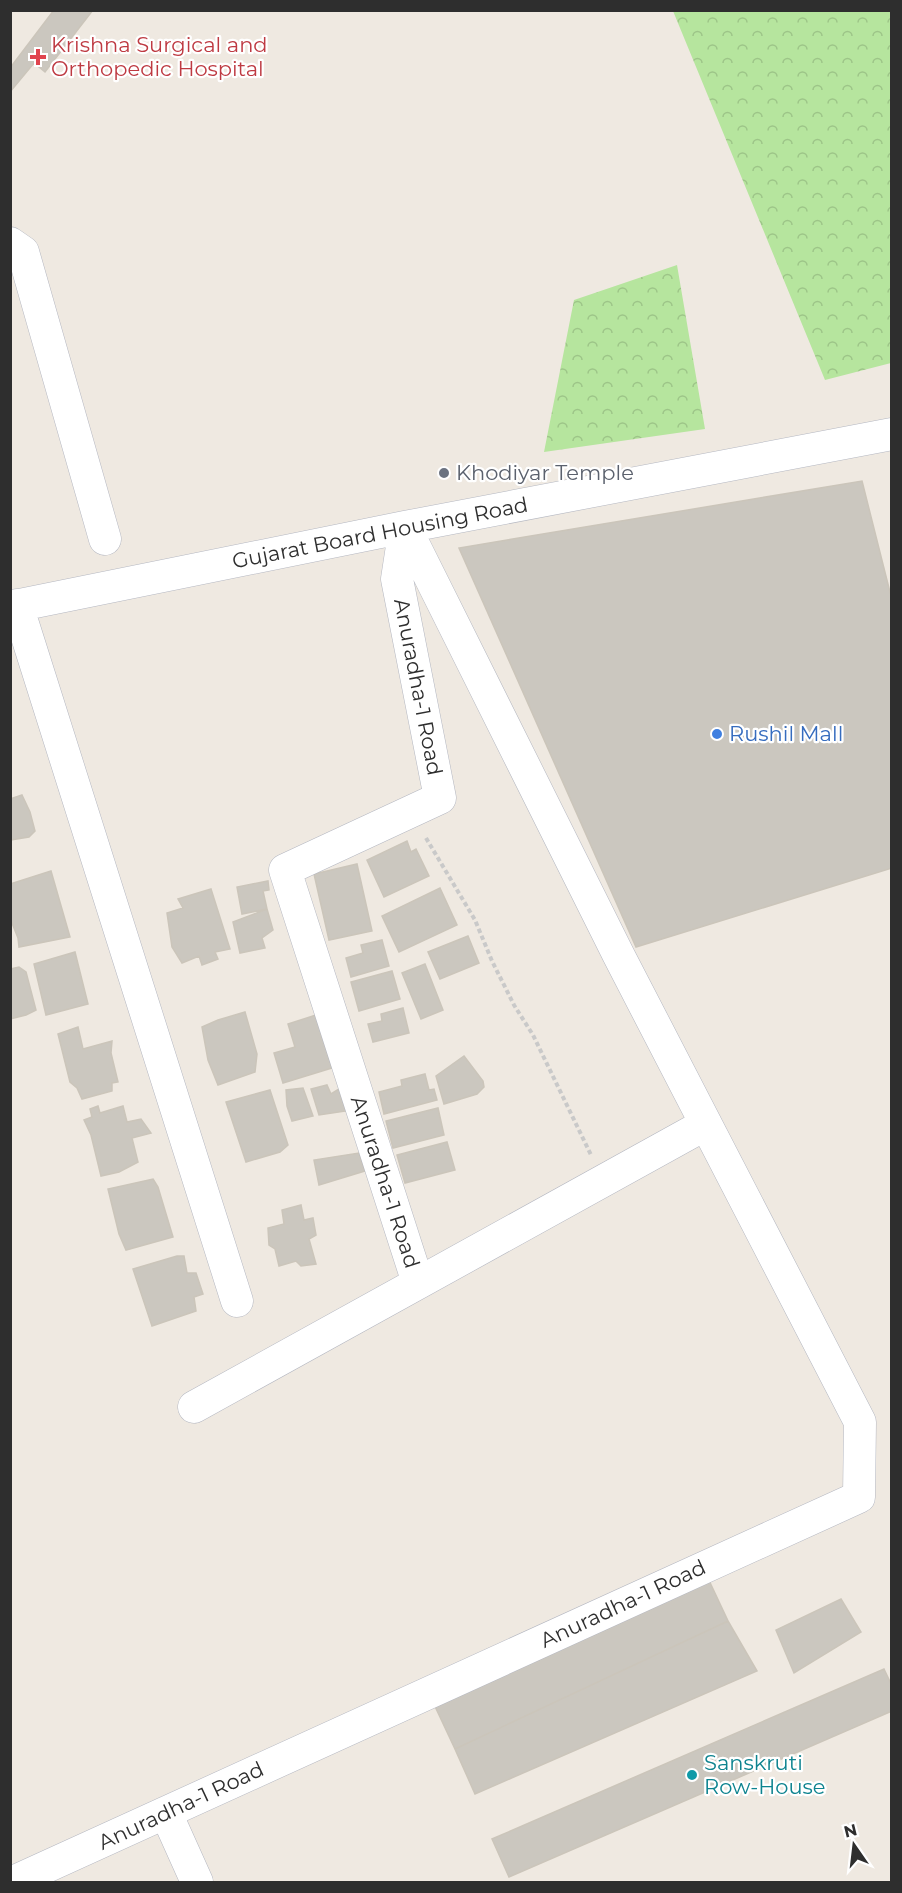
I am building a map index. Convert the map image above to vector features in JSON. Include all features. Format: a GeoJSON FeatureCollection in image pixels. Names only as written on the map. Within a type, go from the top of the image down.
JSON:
{"type":"FeatureCollection","features":[{"type":"Feature","properties":{"kind":"street"},"geometry":{"type":"LineString","coordinates":[[10,243],[23,252],[105,539]]}},
{"type":"Feature","properties":{"kind":"street","name":"Gujarat Board Housing Road"},"geometry":{"type":"LineString","coordinates":[[14,606],[405,527],[891,434]]}},
{"type":"Feature","properties":{"kind":"street","name":"Anuradha-1 Road"},"geometry":{"type":"LineString","coordinates":[[405,527],[397,579],[440,798],[285,870],[418,1283],[706,1124]]}},
{"type":"Feature","properties":{"kind":"street","name":"Anuradha-1 Road"},"geometry":{"type":"LineString","coordinates":[[13,1882],[859,1497],[860,1422],[612,943],[405,527]]}},
{"type":"Feature","properties":{"kind":"street"},"geometry":{"type":"LineString","coordinates":[[14,606],[237,1301]]}},
{"type":"Feature","properties":{"kind":"street"},"geometry":{"type":"LineString","coordinates":[[194,1407],[418,1283]]}},
{"type":"Feature","properties":{"kind":"street"},"geometry":{"type":"LineString","coordinates":[[166,1813],[197,1882]]}},
{"type":"Feature","properties":{"kind":"path"},"geometry":{"type":"LineString","coordinates":[[408,813],[431,844],[475,920],[514,1005],[533,1035],[569,1107],[602,1182]]}},
{"type":"Feature","properties":{"kind":"green space"},"geometry":{"type":"Polygon","coordinates":[[[673,11],[891,11],[891,363],[825,380],[673,11]]]}},
{"type":"Feature","properties":{"kind":"green space"},"geometry":{"type":"Polygon","coordinates":[[[677,265],[705,429],[544,452],[574,300],[677,265]]]}},
{"type":"Feature","properties":{"kind":"building","name":"Krishna Surgical and Orthopedic Hospital"},"geometry":{"type":"Polygon","coordinates":[[[54,10],[93,10],[45,72],[34,63],[10,92],[10,68],[54,10]]]}},
{"type":"Feature","properties":{"kind":"building","name":"Rushil Mall"},"geometry":{"type":"Polygon","coordinates":[[[862,481],[892,600],[892,868],[636,947],[459,548],[862,481]]]}},
{"type":"Feature","properties":{"kind":"building"},"geometry":{"type":"Polygon","coordinates":[[[22,795],[35,831],[29,837],[10,840],[10,799],[22,795]]]}},
{"type":"Feature","properties":{"kind":"building"},"geometry":{"type":"Polygon","coordinates":[[[407,841],[411,852],[416,849],[429,876],[384,897],[367,860],[407,841]]]}},
{"type":"Feature","properties":{"kind":"building"},"geometry":{"type":"Polygon","coordinates":[[[357,864],[372,931],[329,940],[314,874],[357,864]]]}},
{"type":"Feature","properties":{"kind":"building"},"geometry":{"type":"Polygon","coordinates":[[[51,871],[70,937],[19,947],[10,918],[10,884],[51,871]]]}},
{"type":"Feature","properties":{"kind":"building"},"geometry":{"type":"Polygon","coordinates":[[[268,881],[269,890],[263,891],[267,909],[242,914],[237,887],[268,881]]]}},
{"type":"Feature","properties":{"kind":"building"},"geometry":{"type":"Polygon","coordinates":[[[440,888],[457,925],[399,952],[382,916],[440,888]]]}},
{"type":"Feature","properties":{"kind":"building"},"geometry":{"type":"Polygon","coordinates":[[[211,889],[230,949],[215,952],[218,959],[202,965],[199,956],[182,963],[172,947],[167,913],[183,908],[178,899],[211,889]]]}},
{"type":"Feature","properties":{"kind":"building"},"geometry":{"type":"Polygon","coordinates":[[[267,909],[273,930],[262,938],[265,948],[240,953],[233,922],[267,909]]]}},
{"type":"Feature","properties":{"kind":"building"},"geometry":{"type":"Polygon","coordinates":[[[468,936],[479,963],[440,979],[428,952],[468,936]]]}},
{"type":"Feature","properties":{"kind":"building"},"geometry":{"type":"Polygon","coordinates":[[[382,940],[389,966],[351,977],[346,958],[363,953],[361,945],[382,940]]]}},
{"type":"Feature","properties":{"kind":"building"},"geometry":{"type":"Polygon","coordinates":[[[75,952],[88,1004],[46,1015],[34,964],[75,952]]]}},
{"type":"Feature","properties":{"kind":"building"},"geometry":{"type":"Polygon","coordinates":[[[425,964],[443,1010],[421,1019],[402,973],[425,964]]]}},
{"type":"Feature","properties":{"kind":"building"},"geometry":{"type":"Polygon","coordinates":[[[19,967],[26,972],[36,1010],[10,1019],[10,969],[19,967]]]}},
{"type":"Feature","properties":{"kind":"building"},"geometry":{"type":"Polygon","coordinates":[[[392,971],[400,999],[359,1011],[351,982],[392,971]]]}},
{"type":"Feature","properties":{"kind":"building"},"geometry":{"type":"Polygon","coordinates":[[[403,1008],[409,1033],[373,1042],[368,1024],[382,1021],[381,1014],[403,1008]]]}},
{"type":"Feature","properties":{"kind":"building"},"geometry":{"type":"Polygon","coordinates":[[[245,1012],[257,1054],[255,1072],[218,1085],[208,1060],[202,1027],[245,1012]]]}},
{"type":"Feature","properties":{"kind":"building"},"geometry":{"type":"Polygon","coordinates":[[[316,1015],[332,1068],[283,1083],[274,1053],[295,1047],[288,1024],[316,1015]]]}},
{"type":"Feature","properties":{"kind":"building"},"geometry":{"type":"Polygon","coordinates":[[[78,1027],[83,1049],[112,1041],[111,1053],[118,1082],[112,1083],[112,1091],[82,1099],[77,1088],[70,1082],[58,1034],[78,1027]]]}},
{"type":"Feature","properties":{"kind":"building"},"geometry":{"type":"Polygon","coordinates":[[[464,1056],[483,1081],[484,1087],[477,1094],[444,1104],[436,1076],[464,1056]]]}},
{"type":"Feature","properties":{"kind":"building"},"geometry":{"type":"Polygon","coordinates":[[[425,1074],[429,1090],[434,1089],[437,1100],[384,1114],[379,1092],[402,1086],[401,1080],[425,1074]]]}},
{"type":"Feature","properties":{"kind":"building"},"geometry":{"type":"Polygon","coordinates":[[[327,1085],[331,1094],[339,1089],[346,1111],[319,1115],[311,1089],[327,1085]]]}},
{"type":"Feature","properties":{"kind":"building"},"geometry":{"type":"Polygon","coordinates":[[[303,1088],[313,1116],[292,1121],[287,1106],[286,1090],[303,1088]]]}},
{"type":"Feature","properties":{"kind":"building"},"geometry":{"type":"Polygon","coordinates":[[[270,1090],[288,1145],[280,1152],[246,1162],[226,1102],[270,1090]]]}},
{"type":"Feature","properties":{"kind":"building"},"geometry":{"type":"Polygon","coordinates":[[[98,1106],[100,1113],[123,1106],[127,1122],[141,1119],[151,1133],[132,1138],[138,1162],[119,1172],[101,1176],[91,1135],[84,1120],[92,1117],[90,1109],[98,1106]]]}},
{"type":"Feature","properties":{"kind":"building"},"geometry":{"type":"Polygon","coordinates":[[[438,1108],[444,1135],[393,1148],[386,1121],[438,1108]]]}},
{"type":"Feature","properties":{"kind":"building"},"geometry":{"type":"Polygon","coordinates":[[[447,1142],[455,1170],[405,1183],[397,1155],[447,1142]]]}},
{"type":"Feature","properties":{"kind":"building"},"geometry":{"type":"Polygon","coordinates":[[[359,1153],[365,1171],[319,1185],[314,1160],[359,1153]]]}},
{"type":"Feature","properties":{"kind":"building"},"geometry":{"type":"Polygon","coordinates":[[[153,1179],[158,1187],[173,1237],[126,1250],[119,1234],[108,1189],[153,1179]]]}},
{"type":"Feature","properties":{"kind":"building"},"geometry":{"type":"Polygon","coordinates":[[[301,1205],[304,1220],[313,1218],[316,1235],[309,1239],[316,1264],[301,1266],[296,1261],[279,1266],[275,1249],[269,1245],[268,1228],[284,1224],[282,1210],[301,1205]]]}},
{"type":"Feature","properties":{"kind":"building"},"geometry":{"type":"Polygon","coordinates":[[[184,1256],[187,1273],[196,1273],[203,1294],[194,1297],[196,1311],[152,1326],[133,1269],[184,1256]]]}},
{"type":"Feature","properties":{"kind":"building"},"geometry":{"type":"Polygon","coordinates":[[[706,1574],[728,1621],[455,1749],[433,1702],[706,1574]]]}},
{"type":"Feature","properties":{"kind":"building"},"geometry":{"type":"Polygon","coordinates":[[[841,1599],[861,1632],[794,1673],[776,1630],[841,1599]]]}},
{"type":"Feature","properties":{"kind":"building","name":"Sanskruti Row-House"},"geometry":{"type":"Polygon","coordinates":[[[728,1621],[757,1671],[475,1794],[455,1749],[728,1621]]]}},
{"type":"Feature","properties":{"kind":"building","name":"Sanskruti Row-House"},"geometry":{"type":"Polygon","coordinates":[[[884,1669],[892,1686],[892,1711],[509,1877],[492,1839],[884,1669]]]}},
{"type":"Feature","properties":{"kind":"place","name":"Krishna Surgical and Orthopedic Hospital"},"geometry":{"type":"Point","coordinates":[38,57]}},
{"type":"Feature","properties":{"kind":"place","name":"Khodiyar Temple"},"geometry":{"type":"Point","coordinates":[444,473]}},
{"type":"Feature","properties":{"kind":"place","name":"Rushil Mall"},"geometry":{"type":"Point","coordinates":[717,734]}},
{"type":"Feature","properties":{"kind":"place","name":"Sanskruti Row-House"},"geometry":{"type":"Point","coordinates":[692,1775]}}]}
